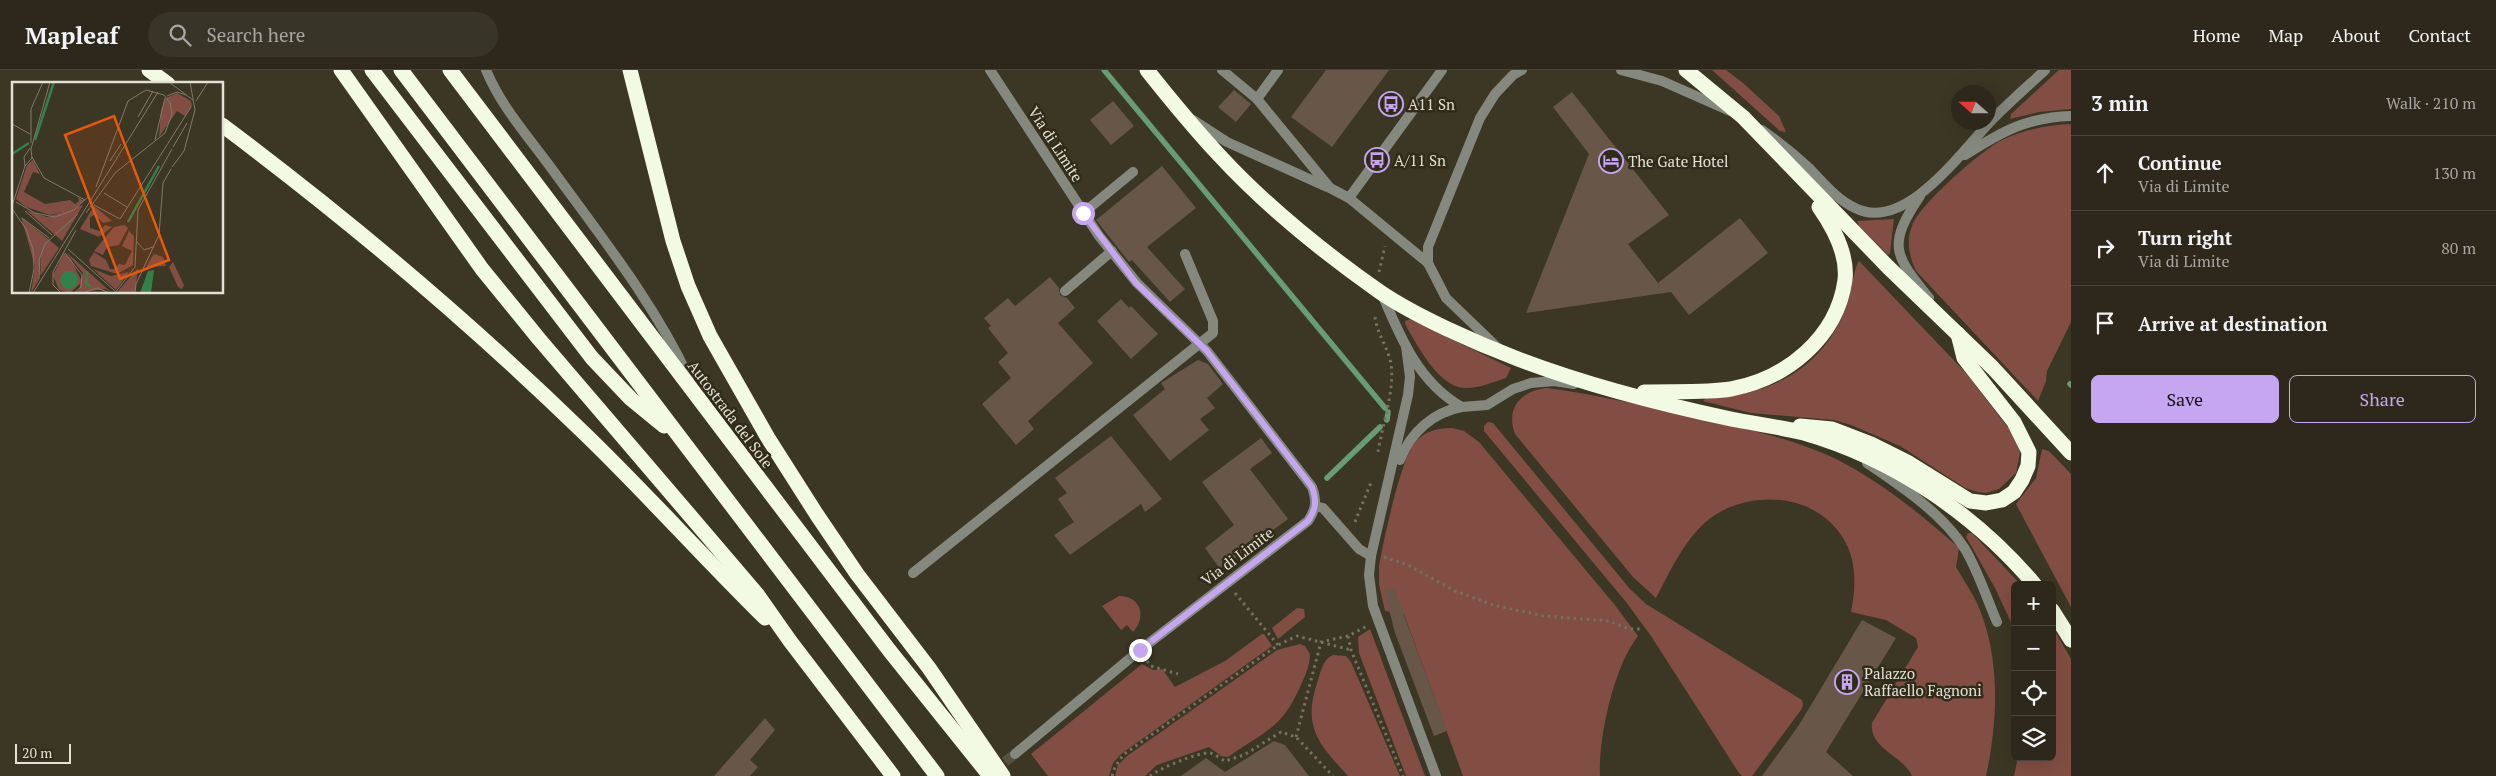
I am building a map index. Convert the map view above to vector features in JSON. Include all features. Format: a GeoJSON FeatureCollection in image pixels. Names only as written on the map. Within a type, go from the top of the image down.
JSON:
{"type":"FeatureCollection","features":[{"type":"Feature","properties":{"kind":"highway"},"geometry":{"type":"LineString","coordinates":[[149,70],[165,82]]}},
{"type":"Feature","properties":{"kind":"highway"},"geometry":{"type":"LineString","coordinates":[[341,70],[482,269],[539,339],[757,594],[790,641],[893,776]]}},
{"type":"Feature","properties":{"kind":"highway"},"geometry":{"type":"LineString","coordinates":[[372,70],[592,358],[631,399],[662,424],[697,460]]}},
{"type":"Feature","properties":{"kind":"highway"},"geometry":{"type":"LineString","coordinates":[[401,70],[937,776]]}},
{"type":"Feature","properties":{"kind":"highway","name":"Autostrada del Sole"},"geometry":{"type":"LineString","coordinates":[[450,70],[888,650],[990,776]]}},
{"type":"Feature","properties":{"kind":"highway"},"geometry":{"type":"LineString","coordinates":[[630,70],[672,241],[688,286],[710,336],[768,438],[817,515],[857,574],[929,668],[1003,776]]}},
{"type":"Feature","properties":{"kind":"highway"},"geometry":{"type":"LineString","coordinates":[[1147,70],[1219,155],[1291,223],[1381,293],[1503,353],[1618,391],[1804,433],[1841,446],[1877,462],[1930,491],[1982,529],[2014,559],[2032,581]]}},
{"type":"Feature","properties":{"kind":"highway"},"geometry":{"type":"LineString","coordinates":[[1686,70],[1742,117],[1791,170],[1888,268],[1957,332],[2071,453]]}},
{"type":"Feature","properties":{"kind":"highway"},"geometry":{"type":"LineString","coordinates":[[224,127],[338,217],[537,389],[611,460],[744,598],[790,641]]}},
{"type":"Feature","properties":{"kind":"highway"},"geometry":{"type":"LineString","coordinates":[[1618,391],[1732,389],[1773,374],[1796,362],[1816,344],[1835,312],[1845,280],[1843,258],[1837,237],[1825,215],[1791,170]]}},
{"type":"Feature","properties":{"kind":"highway"},"geometry":{"type":"LineString","coordinates":[[1763,424],[1832,429],[1871,444],[1902,459],[1970,501],[1986,503],[2002,500],[2014,492],[2022,480],[2028,466],[2029,452],[2014,422],[1964,358],[1957,332]]}},
{"type":"Feature","properties":{"kind":"highway"},"geometry":{"type":"LineString","coordinates":[[2056,616],[2071,640]]}},
{"type":"Feature","properties":{"kind":"highway"},"geometry":{"type":"LineString","coordinates":[[863,738],[885,776]]}},
{"type":"Feature","properties":{"kind":"street"},"geometry":{"type":"LineString","coordinates":[[486,70],[509,112],[641,292],[674,345],[702,404]]}},
{"type":"Feature","properties":{"kind":"street","name":"Via di Limite"},"geometry":{"type":"LineString","coordinates":[[990,70],[1082,213],[1136,283],[1207,351],[1312,487],[1316,501],[1308,521],[1140,650],[1015,754]]}},
{"type":"Feature","properties":{"kind":"street"},"geometry":{"type":"LineString","coordinates":[[1222,70],[1257,99],[1330,188]]}},
{"type":"Feature","properties":{"kind":"street"},"geometry":{"type":"LineString","coordinates":[[1257,99],[1278,70]]}},
{"type":"Feature","properties":{"kind":"street"},"geometry":{"type":"LineString","coordinates":[[1348,198],[1442,70]]}},
{"type":"Feature","properties":{"kind":"street"},"geometry":{"type":"LineString","coordinates":[[1428,263],[1428,247],[1480,118],[1495,94],[1514,75],[1522,70]]}},
{"type":"Feature","properties":{"kind":"street"},"geometry":{"type":"LineString","coordinates":[[1621,70],[1662,82],[1742,117],[1783,144],[1839,198],[1855,209],[1882,213],[1898,208],[1922,192],[1954,162],[1990,121],[2046,70]]}},
{"type":"Feature","properties":{"kind":"street"},"geometry":{"type":"LineString","coordinates":[[1184,114],[1227,142],[1330,188],[1348,198],[1428,263],[1446,298],[1503,353]]}},
{"type":"Feature","properties":{"kind":"street"},"geometry":{"type":"LineString","coordinates":[[1954,162],[2001,131],[2037,120],[2071,116]]}},
{"type":"Feature","properties":{"kind":"street"},"geometry":{"type":"LineString","coordinates":[[1082,213],[1133,172]]}},
{"type":"Feature","properties":{"kind":"street"},"geometry":{"type":"LineString","coordinates":[[1922,192],[1904,219],[1899,235],[1899,251],[1903,266],[1957,332]]}},
{"type":"Feature","properties":{"kind":"street"},"geometry":{"type":"LineString","coordinates":[[1065,291],[1112,252]]}},
{"type":"Feature","properties":{"kind":"street"},"geometry":{"type":"LineString","coordinates":[[913,573],[1213,332],[1213,321],[1185,254]]}},
{"type":"Feature","properties":{"kind":"street"},"geometry":{"type":"LineString","coordinates":[[1381,293],[1406,346],[1429,382],[1462,408]]}},
{"type":"Feature","properties":{"kind":"street"},"geometry":{"type":"LineString","coordinates":[[1406,346],[1410,377],[1408,395],[1389,486],[1371,558],[1370,591],[1378,620],[1436,776]]}},
{"type":"Feature","properties":{"kind":"street"},"geometry":{"type":"LineString","coordinates":[[1389,486],[1404,450],[1418,430],[1444,412],[1487,405],[1513,389],[1531,383],[1554,381],[1618,391]]}},
{"type":"Feature","properties":{"kind":"street"},"geometry":{"type":"LineString","coordinates":[[1841,446],[1926,507],[1952,533],[1965,550],[1998,622]]}},
{"type":"Feature","properties":{"kind":"street"},"geometry":{"type":"LineString","coordinates":[[1315,506],[1323,508],[1359,549],[1371,558]]}},
{"type":"Feature","properties":{"kind":"path"},"geometry":{"type":"LineString","coordinates":[[1378,456],[1388,401]]}},
{"type":"Feature","properties":{"kind":"path"},"geometry":{"type":"LineString","coordinates":[[1348,537],[1374,475]]}},
{"type":"Feature","properties":{"kind":"path"},"geometry":{"type":"LineString","coordinates":[[1371,558],[1383,557],[1398,561],[1455,591],[1493,606],[1544,616],[1609,621],[1629,629],[1640,629]]}},
{"type":"Feature","properties":{"kind":"path"},"geometry":{"type":"LineString","coordinates":[[1227,582],[1278,645]]}},
{"type":"Feature","properties":{"kind":"path"},"geometry":{"type":"LineString","coordinates":[[1322,642],[1348,636],[1378,620]]}},
{"type":"Feature","properties":{"kind":"path"},"geometry":{"type":"LineString","coordinates":[[1112,776],[1115,767],[1123,756],[1278,645],[1297,636],[1351,650]]}},
{"type":"Feature","properties":{"kind":"path"},"geometry":{"type":"LineString","coordinates":[[1348,636],[1351,650],[1403,776]]}},
{"type":"Feature","properties":{"kind":"path"},"geometry":{"type":"LineString","coordinates":[[1296,737],[1322,642]]}},
{"type":"Feature","properties":{"kind":"path"},"geometry":{"type":"LineString","coordinates":[[1140,650],[1151,666],[1178,674]]}},
{"type":"Feature","properties":{"kind":"path"},"geometry":{"type":"LineString","coordinates":[[1150,776],[1162,767],[1202,755],[1211,753],[1225,761],[1244,755],[1281,732],[1296,737],[1333,776]]}},
{"type":"Feature","properties":{"kind":"shaded area"},"geometry":{"type":"Polygon","coordinates":[[[1712,70],[1726,70],[1743,83],[1779,116],[1786,132],[1780,131],[1712,70]]]}},
{"type":"Feature","properties":{"kind":"shaded area"},"geometry":{"type":"Polygon","coordinates":[[[2059,70],[2071,70],[2071,109],[2039,112],[2010,119],[2011,114],[2059,70]]]}},
{"type":"Feature","properties":{"kind":"shaded area"},"geometry":{"type":"Polygon","coordinates":[[[2071,124],[2071,322],[2047,371],[2046,381],[2038,401],[1916,271],[1910,254],[1909,237],[1912,226],[1926,205],[1965,167],[1991,147],[2008,137],[2026,131],[2071,124]]]}},
{"type":"Feature","properties":{"kind":"shaded area"},"geometry":{"type":"Polygon","coordinates":[[[1894,219],[1890,253],[1888,255],[1859,226],[1857,221],[1894,219]]]}},
{"type":"Feature","properties":{"kind":"shaded area"},"geometry":{"type":"Polygon","coordinates":[[[1859,261],[1966,373],[2016,438],[2020,453],[2016,473],[1999,489],[1986,493],[1965,488],[1900,446],[1851,425],[1834,420],[1751,413],[1703,401],[1706,398],[1730,396],[1773,384],[1809,362],[1824,346],[1837,327],[1847,305],[1859,261]]]}},
{"type":"Feature","properties":{"kind":"shaded area"},"geometry":{"type":"Polygon","coordinates":[[[1410,319],[1511,368],[1506,378],[1469,388],[1454,386],[1429,363],[1405,324],[1405,321],[1410,319]]]}},
{"type":"Feature","properties":{"kind":"shaded area"},"geometry":{"type":"Polygon","coordinates":[[[1547,388],[1700,418],[1768,435],[1818,451],[1851,467],[1884,488],[1959,548],[1956,567],[1977,603],[1985,623],[1994,667],[1995,711],[1986,776],[1912,776],[1908,769],[1881,746],[1876,739],[1872,732],[1872,723],[1918,647],[1916,638],[1886,620],[1851,612],[1854,593],[1853,564],[1848,546],[1832,524],[1818,513],[1802,505],[1784,501],[1748,502],[1731,507],[1715,515],[1696,532],[1674,564],[1656,598],[1633,577],[1515,434],[1512,416],[1518,402],[1530,392],[1547,388]]]}},
{"type":"Feature","properties":{"kind":"shaded area"},"geometry":{"type":"Polygon","coordinates":[[[1488,422],[1493,423],[1630,589],[1646,604],[1802,700],[1801,710],[1752,776],[1742,776],[1739,773],[1651,636],[1626,602],[1484,431],[1484,426],[1488,422]]]}},
{"type":"Feature","properties":{"kind":"shaded area"},"geometry":{"type":"Polygon","coordinates":[[[1452,428],[1464,431],[1479,442],[1614,604],[1638,636],[1629,649],[1622,665],[1609,703],[1602,742],[1600,776],[1463,776],[1404,614],[1385,611],[1379,584],[1379,567],[1403,467],[1414,444],[1422,436],[1436,430],[1452,428]]]}},
{"type":"Feature","properties":{"kind":"shaded area"},"geometry":{"type":"Polygon","coordinates":[[[2042,449],[2049,451],[2071,474],[2071,607],[2016,504],[2036,478],[2042,449]]]}},
{"type":"Feature","properties":{"kind":"shaded area"},"geometry":{"type":"Polygon","coordinates":[[[1968,533],[1972,533],[2017,581],[2011,581],[2011,622],[1995,588],[1966,537],[1968,533]]]}},
{"type":"Feature","properties":{"kind":"shaded area"},"geometry":{"type":"Polygon","coordinates":[[[1119,596],[1132,600],[1140,608],[1140,620],[1133,632],[1127,625],[1121,630],[1102,606],[1119,596]]]}},
{"type":"Feature","properties":{"kind":"shaded area"},"geometry":{"type":"Polygon","coordinates":[[[1297,608],[1304,609],[1305,617],[1278,639],[1272,628],[1297,608]]]}},
{"type":"Feature","properties":{"kind":"shaded area"},"geometry":{"type":"Polygon","coordinates":[[[1370,629],[1425,776],[1406,776],[1359,653],[1358,637],[1370,629]]]}},
{"type":"Feature","properties":{"kind":"shaded area"},"geometry":{"type":"Polygon","coordinates":[[[2056,633],[2071,659],[2071,776],[2014,776],[2017,761],[2056,761],[2056,633]]]}},
{"type":"Feature","properties":{"kind":"shaded area"},"geometry":{"type":"Polygon","coordinates":[[[1264,634],[1272,646],[1121,754],[1113,763],[1109,776],[1048,776],[1031,754],[1142,664],[1153,670],[1162,669],[1175,687],[1225,661],[1264,634]]]}},
{"type":"Feature","properties":{"kind":"shaded area"},"geometry":{"type":"Polygon","coordinates":[[[1300,644],[1305,646],[1310,654],[1304,679],[1286,713],[1270,729],[1228,757],[1221,756],[1209,747],[1157,765],[1145,776],[1115,776],[1118,765],[1127,756],[1277,650],[1300,644]]]}},
{"type":"Feature","properties":{"kind":"shaded area"},"geometry":{"type":"Polygon","coordinates":[[[1333,655],[1346,656],[1351,662],[1400,776],[1348,776],[1321,744],[1313,722],[1313,696],[1323,666],[1327,659],[1333,655]]]}},
{"type":"Feature","properties":{"kind":"building"},"geometry":{"type":"Polygon","coordinates":[[[1326,70],[1389,70],[1332,147],[1291,117],[1326,70]]]}},
{"type":"Feature","properties":{"kind":"building"},"geometry":{"type":"Polygon","coordinates":[[[1234,90],[1251,104],[1236,122],[1218,107],[1234,90]]]}},
{"type":"Feature","properties":{"kind":"building"},"geometry":{"type":"Polygon","coordinates":[[[1572,92],[1669,215],[1628,244],[1658,283],[1740,218],[1768,253],[1689,315],[1671,292],[1526,313],[1589,154],[1553,107],[1572,92]]]}},
{"type":"Feature","properties":{"kind":"building"},"geometry":{"type":"Polygon","coordinates":[[[1113,101],[1134,126],[1111,145],[1090,120],[1113,101]]]}},
{"type":"Feature","properties":{"kind":"building"},"geometry":{"type":"Polygon","coordinates":[[[1162,166],[1196,208],[1147,247],[1185,289],[1170,302],[1132,260],[1129,262],[1096,220],[1162,166]]]}},
{"type":"Feature","properties":{"kind":"building"},"geometry":{"type":"Polygon","coordinates":[[[1050,277],[1059,288],[1060,295],[1067,298],[1075,308],[1058,323],[1093,363],[1028,421],[1034,429],[1016,445],[982,404],[1011,378],[998,362],[1008,353],[988,328],[991,326],[984,318],[1008,298],[1015,306],[1050,277]]]}},
{"type":"Feature","properties":{"kind":"building"},"geometry":{"type":"Polygon","coordinates":[[[1121,299],[1129,308],[1131,306],[1158,334],[1131,359],[1097,321],[1121,299]]]}},
{"type":"Feature","properties":{"kind":"building"},"geometry":{"type":"Polygon","coordinates":[[[1198,360],[1208,364],[1223,384],[1207,398],[1215,408],[1200,419],[1209,430],[1170,461],[1133,415],[1165,389],[1161,383],[1198,360]]]}},
{"type":"Feature","properties":{"kind":"building"},"geometry":{"type":"Polygon","coordinates":[[[1111,436],[1162,499],[1145,512],[1141,504],[1070,555],[1054,535],[1074,522],[1058,499],[1067,493],[1055,478],[1111,436]]]}},
{"type":"Feature","properties":{"kind":"building"},"geometry":{"type":"Polygon","coordinates":[[[1261,438],[1272,453],[1250,469],[1288,519],[1220,569],[1205,548],[1234,525],[1202,482],[1261,438]]]}},
{"type":"Feature","properties":{"kind":"building"},"geometry":{"type":"Polygon","coordinates":[[[1394,588],[1447,731],[1434,736],[1395,633],[1384,590],[1394,588]]]}},
{"type":"Feature","properties":{"kind":"building","name":"Palazzo Raffaello Fagnoni"},"geometry":{"type":"Polygon","coordinates":[[[1862,620],[1896,638],[1826,752],[1853,776],[1762,776],[1799,725],[1862,620]]]}},
{"type":"Feature","properties":{"kind":"building"},"geometry":{"type":"Polygon","coordinates":[[[765,718],[775,730],[750,760],[758,767],[750,776],[714,776],[765,718]]]}},
{"type":"Feature","properties":{"kind":"building"},"geometry":{"type":"Polygon","coordinates":[[[1274,741],[1285,745],[1309,776],[1181,776],[1206,758],[1225,772],[1274,741]]]}},
{"type":"Feature","properties":{"kind":"waterway"},"geometry":{"type":"LineString","coordinates":[[1104,70],[1385,408]]}},
{"type":"Feature","properties":{"kind":"waterway"},"geometry":{"type":"LineString","coordinates":[[1387,420],[1388,412]]}},
{"type":"Feature","properties":{"kind":"waterway"},"geometry":{"type":"LineString","coordinates":[[1327,478],[1380,427]]}},
{"type":"Feature","properties":{"kind":"tunnel"},"geometry":{"type":"LineString","coordinates":[[993,771],[1015,754]]}},
{"type":"Feature","properties":{"kind":"place","name":"A11 Sn"},"geometry":{"type":"Point","coordinates":[1391,104]}},
{"type":"Feature","properties":{"kind":"place","name":"A/11 Sn"},"geometry":{"type":"Point","coordinates":[1377,160]}},
{"type":"Feature","properties":{"kind":"place","name":"The Gate Hotel"},"geometry":{"type":"Point","coordinates":[1611,161]}},
{"type":"Feature","properties":{"kind":"place","name":"Palazzo Raffaello Fagnoni"},"geometry":{"type":"Point","coordinates":[1847,682]}},
{"type":"Feature","properties":{"kind":"route"},"geometry":{"type":"LineString","coordinates":[[1083,213],[1136,283],[1207,351],[1312,487],[1316,501],[1314,512],[1308,521],[1140,650]]}}]}
